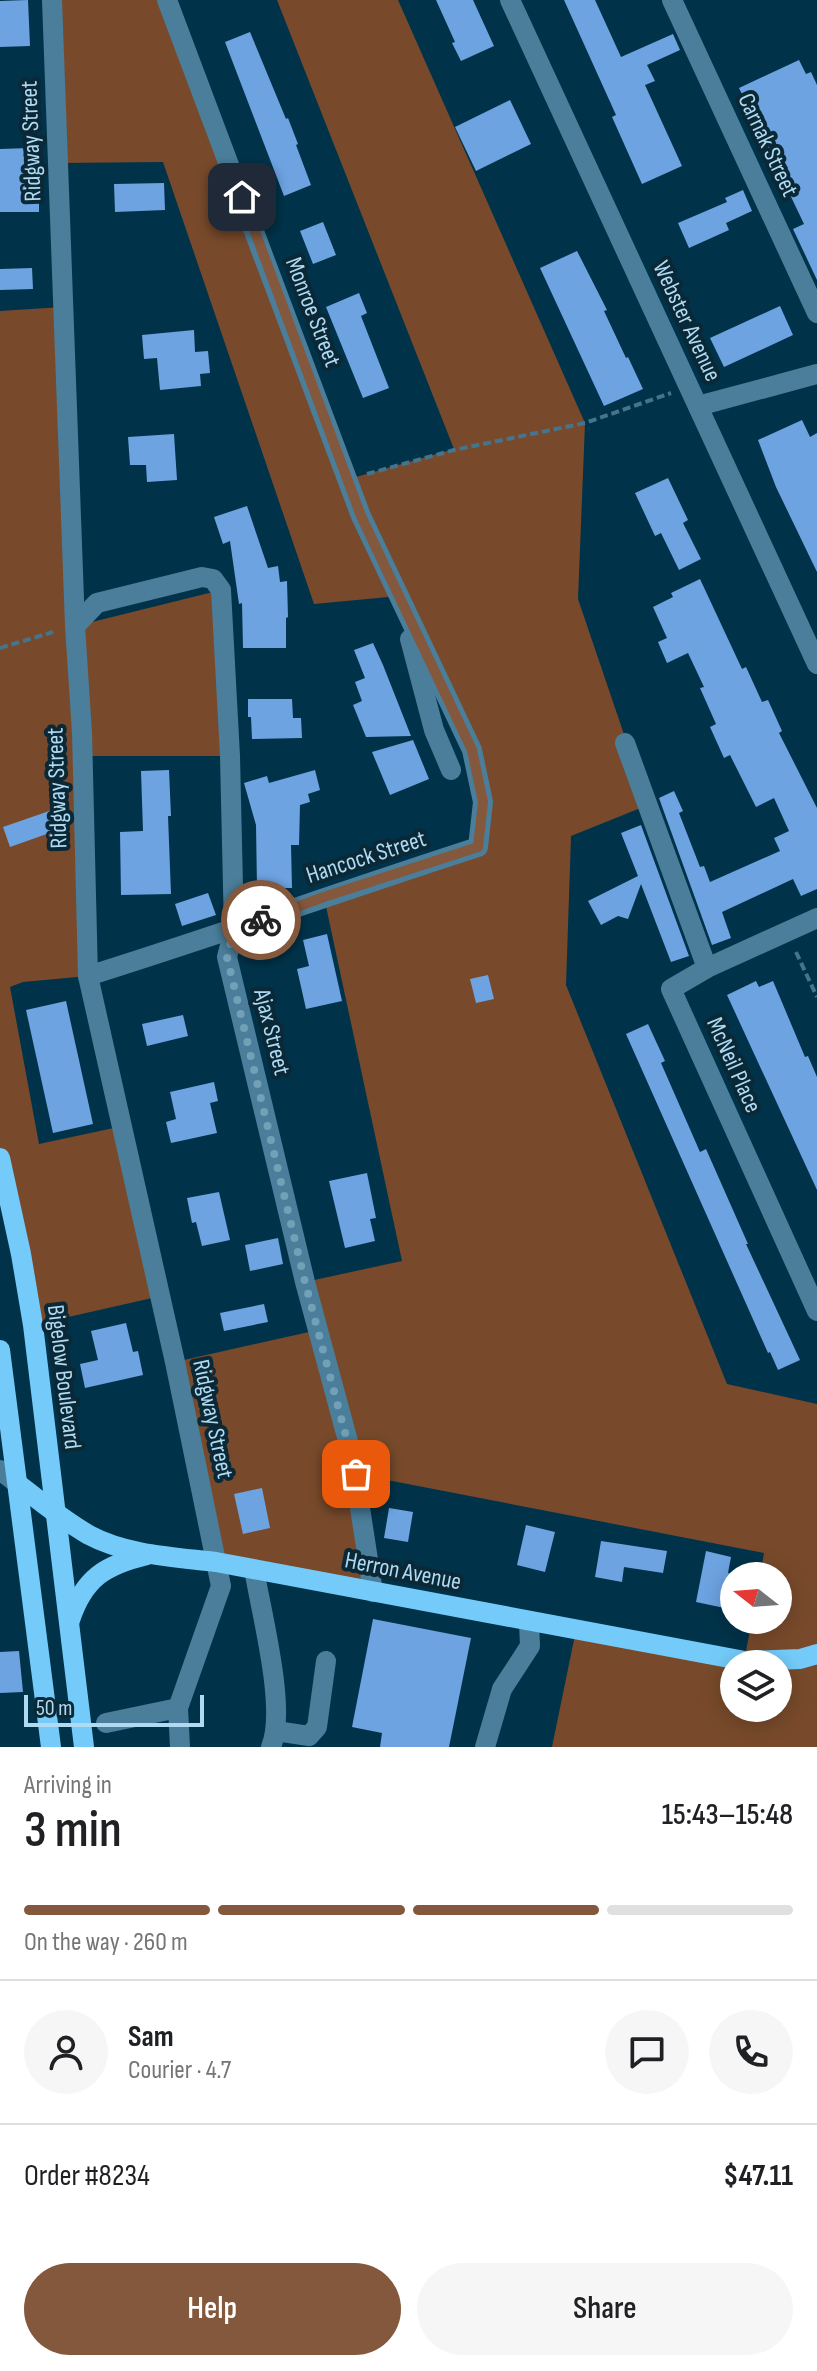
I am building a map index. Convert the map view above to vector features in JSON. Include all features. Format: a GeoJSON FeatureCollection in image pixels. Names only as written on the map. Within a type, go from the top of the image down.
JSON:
{"type":"FeatureCollection","features":[{"type":"Feature","properties":{"kind":"main road","name":"Bigelow Boulevard"},"geometry":{"type":"LineString","coordinates":[[0,1158],[33,1325],[84,1747]]}},
{"type":"Feature","properties":{"kind":"main road"},"geometry":{"type":"LineString","coordinates":[[0,1350],[51,1747]]}},
{"type":"Feature","properties":{"kind":"main road","name":"Herron Avenue"},"geometry":{"type":"LineString","coordinates":[[18,1484],[56,1514],[101,1540],[151,1554],[216,1562],[745,1661],[800,1659],[817,1654]]}},
{"type":"Feature","properties":{"kind":"main road"},"geometry":{"type":"LineString","coordinates":[[69,1624],[84,1587],[97,1575],[129,1559],[151,1554]]}},
{"type":"Feature","properties":{"kind":"street","name":"Ridgway Street"},"geometry":{"type":"LineString","coordinates":[[52,0],[65,629],[82,733],[88,976],[173,1349],[221,1586],[178,1708]]}},
{"type":"Feature","properties":{"kind":"street","name":"Monroe Street"},"geometry":{"type":"LineString","coordinates":[[167,0],[361,516],[472,750],[483,802],[478,847]]}},
{"type":"Feature","properties":{"kind":"street","name":"Webster Avenue"},"geometry":{"type":"LineString","coordinates":[[510,0],[817,664]]}},
{"type":"Feature","properties":{"kind":"street","name":"Carnak Street"},"geometry":{"type":"LineString","coordinates":[[672,0],[817,313]]}},
{"type":"Feature","properties":{"kind":"street"},"geometry":{"type":"LineString","coordinates":[[698,406],[817,374]]}},
{"type":"Feature","properties":{"kind":"street","name":"Ajax Street"},"geometry":{"type":"LineString","coordinates":[[65,629],[97,603],[112,599],[202,577],[213,579],[221,590],[230,756],[234,930],[227,957],[305,1282],[352,1456],[373,1592]]}},
{"type":"Feature","properties":{"kind":"street","name":"Monroe Street"},"geometry":{"type":"LineString","coordinates":[[399,596],[427,706],[451,770]]}},
{"type":"Feature","properties":{"kind":"street"},"geometry":{"type":"LineString","coordinates":[[625,743],[707,968]]}},
{"type":"Feature","properties":{"kind":"street","name":"Hancock Street"},"geometry":{"type":"LineString","coordinates":[[88,976],[478,847]]}},
{"type":"Feature","properties":{"kind":"street","name":"McNeil Place"},"geometry":{"type":"LineString","coordinates":[[817,918],[707,968],[671,989],[817,1311]]}},
{"type":"Feature","properties":{"kind":"street","name":"Herron Avenue"},"geometry":{"type":"LineString","coordinates":[[0,1470],[18,1484]]}},
{"type":"Feature","properties":{"kind":"street"},"geometry":{"type":"LineString","coordinates":[[254,1569],[275,1689],[273,1739],[309,1736],[317,1727],[326,1661]]}},
{"type":"Feature","properties":{"kind":"street"},"geometry":{"type":"LineString","coordinates":[[485,1747],[502,1689],[530,1646],[529,1622]]}},
{"type":"Feature","properties":{"kind":"street"},"geometry":{"type":"LineString","coordinates":[[106,1723],[178,1708],[180,1747]]}},
{"type":"Feature","properties":{"kind":"path"},"geometry":{"type":"LineString","coordinates":[[349,479],[454,450],[585,423],[673,392]]}},
{"type":"Feature","properties":{"kind":"path"},"geometry":{"type":"LineString","coordinates":[[0,648],[65,629]]}},
{"type":"Feature","properties":{"kind":"path"},"geometry":{"type":"LineString","coordinates":[[796,952],[817,997]]}},
{"type":"Feature","properties":{"kind":"shaded area"},"geometry":{"type":"Polygon","coordinates":[[[52,0],[174,0],[349,479],[454,449],[277,0],[398,0],[585,423],[578,599],[648,805],[571,836],[566,985],[727,1384],[817,1404],[817,1747],[552,1747],[576,1630],[720,1657],[720,1722],[792,1722],[792,1650],[746,1650],[749,1634],[792,1634],[792,1562],[762,1562],[764,1553],[356,1474],[373,1592],[216,1562],[175,1362],[318,1330],[305,1282],[402,1261],[324,897],[478,847],[483,802],[399,596],[314,604],[163,162],[58,163],[52,0]]]}},
{"type":"Feature","properties":{"kind":"shaded area"},"geometry":{"type":"Polygon","coordinates":[[[63,307],[76,626],[221,590],[230,756],[83,756],[88,976],[23,982],[10,987],[39,1144],[123,1126],[161,1296],[33,1325],[0,1158],[0,311],[63,307]]]}},
{"type":"Feature","properties":{"kind":"building"},"geometry":{"type":"Polygon","coordinates":[[[28,0],[30,46],[0,47],[0,1],[28,0]]]}},
{"type":"Feature","properties":{"kind":"building"},"geometry":{"type":"Polygon","coordinates":[[[436,0],[473,0],[494,46],[461,61],[436,0]]]}},
{"type":"Feature","properties":{"kind":"building"},"geometry":{"type":"Polygon","coordinates":[[[564,0],[595,0],[621,57],[673,34],[680,50],[647,65],[655,81],[645,85],[682,166],[642,184],[612,117],[616,115],[564,0]]]}},
{"type":"Feature","properties":{"kind":"building"},"geometry":{"type":"Polygon","coordinates":[[[250,32],[288,118],[311,185],[284,196],[225,42],[250,32]]]}},
{"type":"Feature","properties":{"kind":"building"},"geometry":{"type":"Polygon","coordinates":[[[799,60],[806,74],[811,72],[817,85],[817,280],[793,229],[804,224],[739,88],[799,60]]]}},
{"type":"Feature","properties":{"kind":"building"},"geometry":{"type":"Polygon","coordinates":[[[510,100],[531,144],[476,171],[455,127],[510,100]]]}},
{"type":"Feature","properties":{"kind":"building"},"geometry":{"type":"Polygon","coordinates":[[[30,148],[30,174],[39,173],[39,212],[0,212],[0,149],[30,148]]]}},
{"type":"Feature","properties":{"kind":"building"},"geometry":{"type":"Polygon","coordinates":[[[164,183],[165,210],[115,212],[114,184],[164,183]]]}},
{"type":"Feature","properties":{"kind":"building"},"geometry":{"type":"Polygon","coordinates":[[[743,190],[752,211],[726,223],[729,230],[689,248],[678,223],[727,202],[725,198],[743,190]]]}},
{"type":"Feature","properties":{"kind":"building"},"geometry":{"type":"Polygon","coordinates":[[[323,222],[336,255],[313,264],[300,231],[323,222]]]}},
{"type":"Feature","properties":{"kind":"building"},"geometry":{"type":"Polygon","coordinates":[[[577,251],[643,389],[604,406],[540,268],[577,251]]]}},
{"type":"Feature","properties":{"kind":"building"},"geometry":{"type":"Polygon","coordinates":[[[32,268],[33,289],[0,290],[0,269],[32,268]]]}},
{"type":"Feature","properties":{"kind":"building"},"geometry":{"type":"Polygon","coordinates":[[[359,293],[367,313],[361,316],[389,388],[363,398],[326,307],[359,293]]]}},
{"type":"Feature","properties":{"kind":"building"},"geometry":{"type":"Polygon","coordinates":[[[780,306],[793,335],[724,367],[710,338],[780,306]]]}},
{"type":"Feature","properties":{"kind":"building"},"geometry":{"type":"Polygon","coordinates":[[[194,330],[195,352],[208,351],[210,373],[200,374],[201,386],[160,390],[157,358],[144,359],[142,335],[194,330]]]}},
{"type":"Feature","properties":{"kind":"building"},"geometry":{"type":"Polygon","coordinates":[[[802,420],[810,437],[817,433],[817,572],[776,487],[758,440],[802,420]]]}},
{"type":"Feature","properties":{"kind":"building"},"geometry":{"type":"Polygon","coordinates":[[[174,434],[177,480],[147,482],[146,465],[130,465],[128,437],[174,434]]]}},
{"type":"Feature","properties":{"kind":"building"},"geometry":{"type":"Polygon","coordinates":[[[668,478],[688,520],[683,523],[701,559],[679,570],[661,533],[655,536],[635,493],[668,478]]]}},
{"type":"Feature","properties":{"kind":"building"},"geometry":{"type":"Polygon","coordinates":[[[247,506],[268,568],[278,566],[280,582],[287,581],[286,648],[243,648],[242,603],[239,604],[230,541],[223,544],[214,517],[247,506]]]}},
{"type":"Feature","properties":{"kind":"building"},"geometry":{"type":"Polygon","coordinates":[[[700,579],[742,669],[746,667],[762,702],[768,700],[782,731],[779,733],[817,808],[817,889],[801,896],[793,879],[722,912],[731,938],[712,945],[659,798],[674,791],[700,867],[704,866],[710,882],[780,851],[774,838],[789,831],[774,798],[756,807],[730,755],[724,758],[710,727],[716,724],[700,688],[704,687],[688,653],[667,663],[658,642],[667,638],[653,607],[673,597],[671,593],[700,579]]]}},
{"type":"Feature","properties":{"kind":"building"},"geometry":{"type":"Polygon","coordinates":[[[373,643],[411,736],[366,737],[353,705],[362,701],[355,682],[365,678],[354,650],[373,643]]]}},
{"type":"Feature","properties":{"kind":"building"},"geometry":{"type":"Polygon","coordinates":[[[248,699],[292,699],[293,718],[301,718],[302,738],[252,739],[248,699]]]}},
{"type":"Feature","properties":{"kind":"building"},"geometry":{"type":"Polygon","coordinates":[[[413,740],[429,779],[390,795],[372,752],[413,740]]]}},
{"type":"Feature","properties":{"kind":"building"},"geometry":{"type":"Polygon","coordinates":[[[169,770],[171,894],[121,895],[120,832],[143,831],[141,771],[169,770]]]}},
{"type":"Feature","properties":{"kind":"building"},"geometry":{"type":"Polygon","coordinates":[[[315,770],[320,790],[308,794],[310,802],[300,805],[299,845],[291,845],[292,888],[257,888],[256,825],[244,783],[267,776],[269,783],[315,770]]]}},
{"type":"Feature","properties":{"kind":"building"},"geometry":{"type":"Polygon","coordinates":[[[58,808],[58,830],[10,847],[3,827],[58,808]]]}},
{"type":"Feature","properties":{"kind":"building"},"geometry":{"type":"Polygon","coordinates":[[[641,825],[689,956],[671,962],[641,884],[628,919],[618,916],[601,925],[588,901],[638,876],[621,833],[641,825]]]}},
{"type":"Feature","properties":{"kind":"building"},"geometry":{"type":"Polygon","coordinates":[[[208,893],[216,915],[182,926],[175,904],[208,893]]]}},
{"type":"Feature","properties":{"kind":"building"},"geometry":{"type":"Polygon","coordinates":[[[327,934],[342,1001],[306,1009],[297,969],[309,966],[303,940],[327,934]]]}},
{"type":"Feature","properties":{"kind":"building"},"geometry":{"type":"Polygon","coordinates":[[[488,975],[494,999],[476,1003],[470,979],[488,975]]]}},
{"type":"Feature","properties":{"kind":"building"},"geometry":{"type":"Polygon","coordinates":[[[756,981],[759,987],[773,981],[805,1057],[808,1056],[817,1077],[817,1190],[727,995],[756,981]]]}},
{"type":"Feature","properties":{"kind":"building"},"geometry":{"type":"Polygon","coordinates":[[[66,1001],[93,1124],[53,1133],[26,1010],[66,1001]]]}},
{"type":"Feature","properties":{"kind":"building"},"geometry":{"type":"Polygon","coordinates":[[[183,1015],[188,1036],[147,1046],[142,1024],[183,1015]]]}},
{"type":"Feature","properties":{"kind":"building"},"geometry":{"type":"Polygon","coordinates":[[[648,1024],[665,1061],[661,1063],[700,1152],[706,1149],[800,1360],[778,1370],[626,1034],[648,1024]]]}},
{"type":"Feature","properties":{"kind":"building"},"geometry":{"type":"Polygon","coordinates":[[[214,1082],[218,1101],[210,1103],[217,1133],[171,1143],[166,1122],[176,1119],[170,1092],[214,1082]]]}},
{"type":"Feature","properties":{"kind":"building"},"geometry":{"type":"Polygon","coordinates":[[[367,1173],[376,1218],[370,1219],[375,1241],[345,1248],[329,1181],[367,1173]]]}},
{"type":"Feature","properties":{"kind":"building"},"geometry":{"type":"Polygon","coordinates":[[[219,1192],[230,1240],[202,1246],[196,1222],[192,1223],[187,1198],[219,1192]]]}},
{"type":"Feature","properties":{"kind":"building"},"geometry":{"type":"Polygon","coordinates":[[[278,1238],[283,1264],[250,1271],[245,1245],[278,1238]]]}},
{"type":"Feature","properties":{"kind":"building"},"geometry":{"type":"Polygon","coordinates":[[[264,1304],[268,1322],[224,1331],[220,1313],[264,1304]]]}},
{"type":"Feature","properties":{"kind":"building"},"geometry":{"type":"Polygon","coordinates":[[[126,1323],[133,1352],[138,1351],[143,1375],[85,1388],[80,1364],[98,1360],[91,1331],[126,1323]]]}},
{"type":"Feature","properties":{"kind":"building"},"geometry":{"type":"Polygon","coordinates":[[[262,1488],[270,1528],[243,1534],[234,1494],[262,1488]]]}},
{"type":"Feature","properties":{"kind":"building"},"geometry":{"type":"Polygon","coordinates":[[[389,1508],[413,1512],[408,1542],[384,1538],[389,1508]]]}},
{"type":"Feature","properties":{"kind":"building"},"geometry":{"type":"Polygon","coordinates":[[[526,1525],[555,1532],[545,1572],[517,1565],[526,1525]]]}},
{"type":"Feature","properties":{"kind":"building"},"geometry":{"type":"Polygon","coordinates":[[[601,1541],[667,1551],[663,1573],[624,1567],[622,1582],[595,1577],[601,1541]]]}},
{"type":"Feature","properties":{"kind":"building"},"geometry":{"type":"Polygon","coordinates":[[[706,1551],[731,1557],[730,1562],[720,1562],[720,1607],[696,1602],[706,1551]]]}},
{"type":"Feature","properties":{"kind":"building"},"geometry":{"type":"Polygon","coordinates":[[[373,1619],[471,1638],[449,1747],[380,1747],[382,1733],[352,1727],[373,1619]]]}},
{"type":"Feature","properties":{"kind":"building"},"geometry":{"type":"Polygon","coordinates":[[[19,1651],[23,1692],[0,1693],[0,1652],[19,1651]]]}},
{"type":"Feature","properties":{"kind":"way so far"},"geometry":{"type":"LineString","coordinates":[[261,920],[234,930],[227,957],[305,1282],[356,1474]]}},
{"type":"Feature","properties":{"kind":"route"},"geometry":{"type":"LineString","coordinates":[[242,197],[361,516],[472,750],[483,802],[478,847],[261,920]]}}]}
